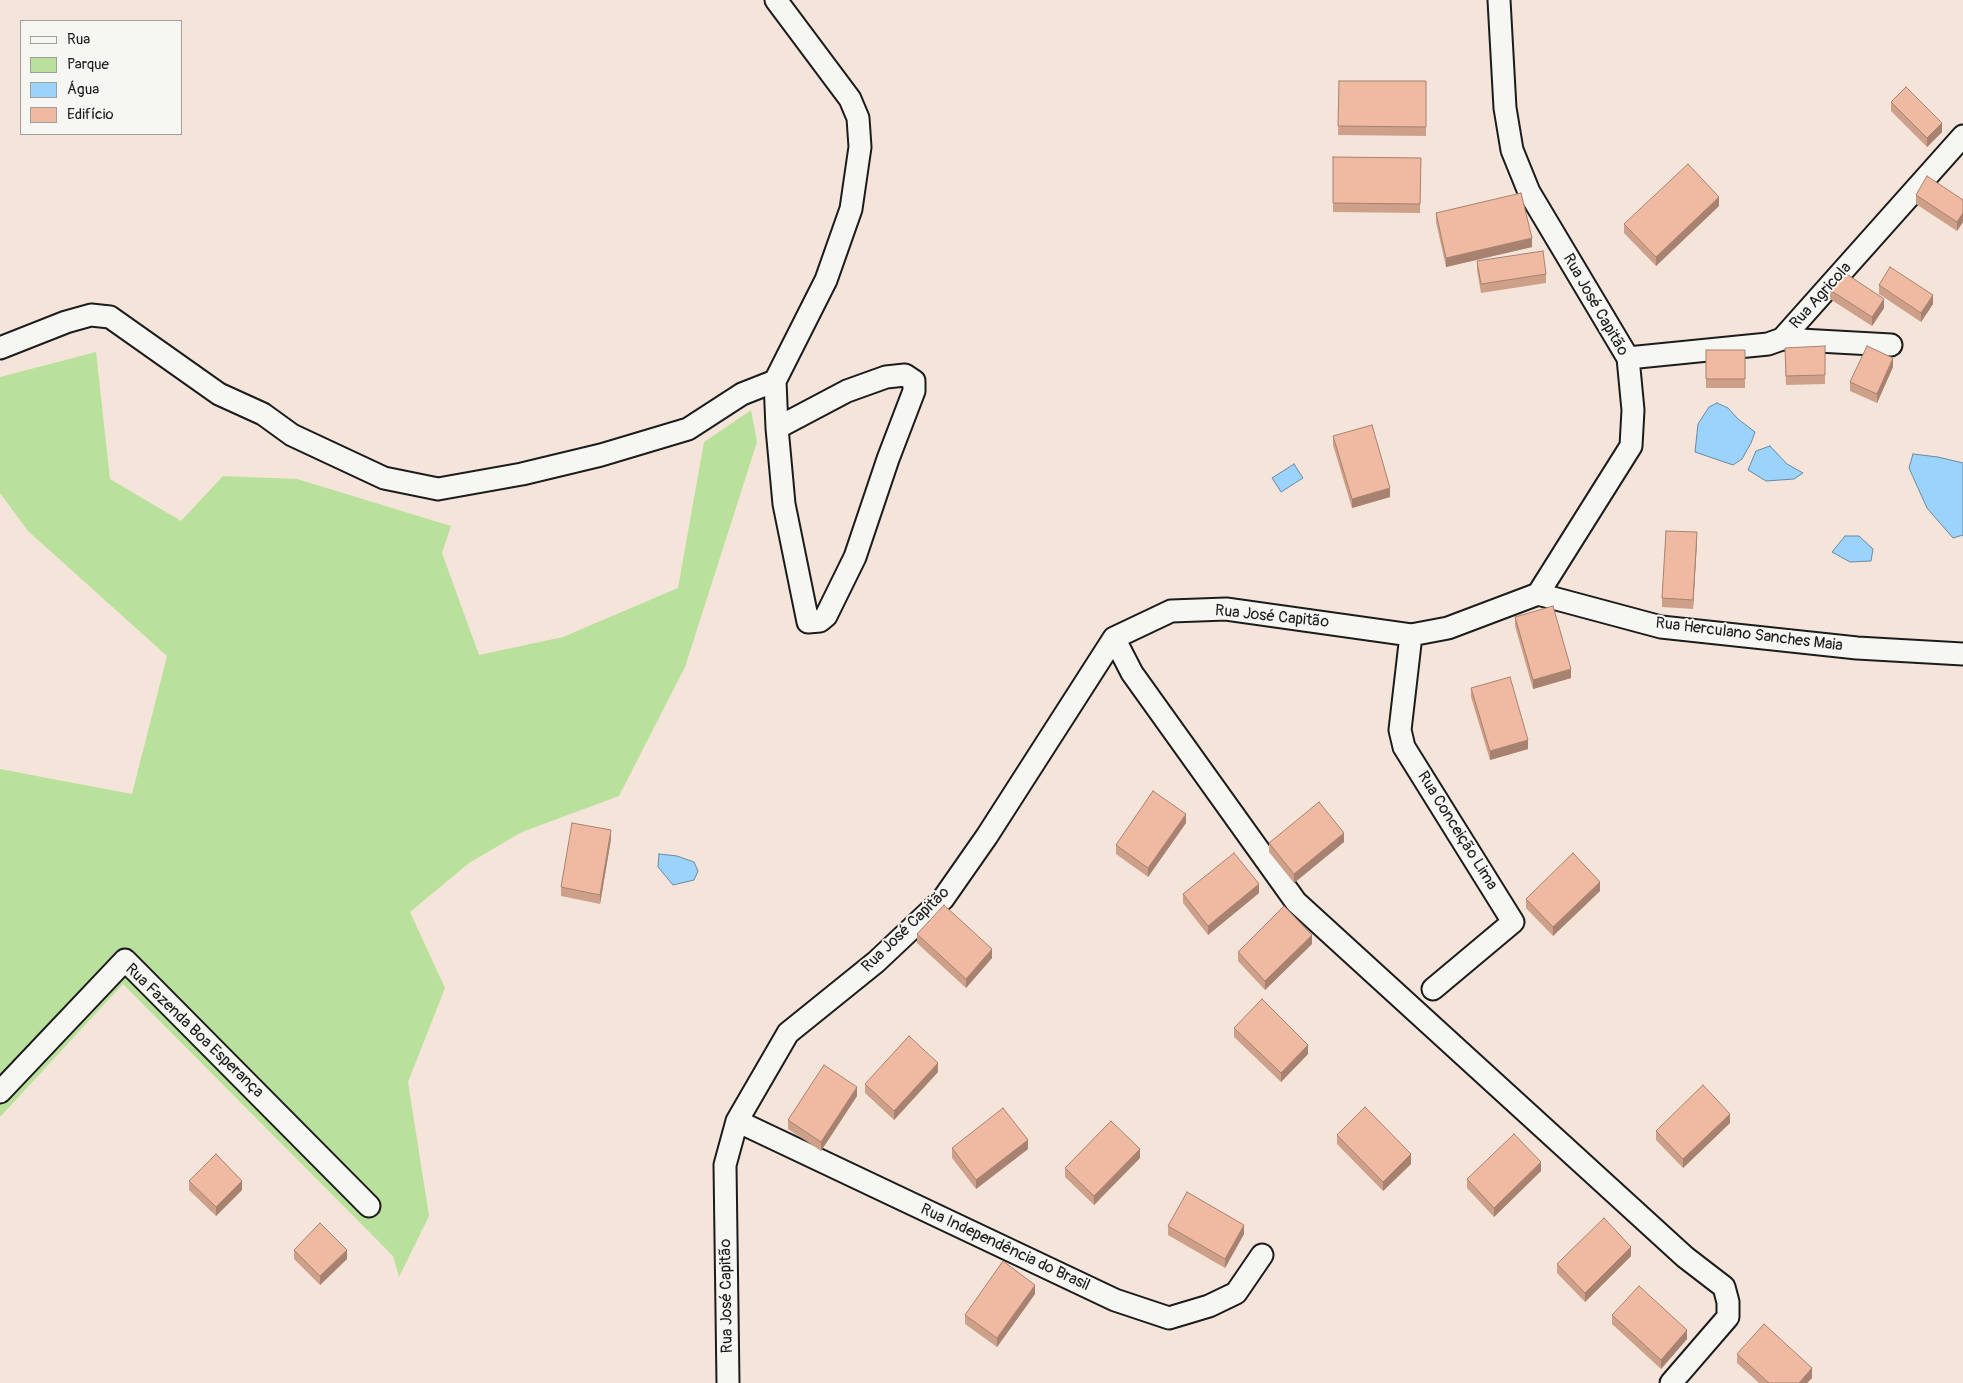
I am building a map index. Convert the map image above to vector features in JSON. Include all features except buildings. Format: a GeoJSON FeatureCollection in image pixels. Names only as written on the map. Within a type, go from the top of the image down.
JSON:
{"type":"FeatureCollection","features":[{"type":"Feature","properties":{"kind":"street"},"geometry":{"type":"LineString","coordinates":[[776,0],[850,99],[858,118],[860,147],[851,209],[826,280],[775,381],[778,428],[784,504],[808,622],[820,621],[826,616],[855,557],[888,459],[914,391],[914,381],[906,375],[886,377],[847,391],[778,428]]}},
{"type":"Feature","properties":{"kind":"street","name":"Rua José Capitão"},"geometry":{"type":"LineString","coordinates":[[728,1383],[725,1165],[737,1121],[788,1033],[876,962],[943,899],[987,836],[1114,638],[1171,611],[1226,609],[1411,635],[1448,628],[1538,594],[1631,446],[1634,410],[1628,358],[1529,192],[1512,150],[1505,108],[1499,0]]}},
{"type":"Feature","properties":{"kind":"street","name":"Rua Agricola"},"geometry":{"type":"LineString","coordinates":[[1628,358],[1768,344],[1782,339],[1963,136]]}},
{"type":"Feature","properties":{"kind":"street"},"geometry":{"type":"LineString","coordinates":[[0,348],[66,322],[92,314],[110,317],[219,394],[263,414],[292,435],[384,478],[438,490],[522,474],[592,457],[688,429],[742,394],[775,381]]}},
{"type":"Feature","properties":{"kind":"street"},"geometry":{"type":"LineString","coordinates":[[1782,339],[1891,345]]}},
{"type":"Feature","properties":{"kind":"street","name":"Rua Herculano Sanches Maia"},"geometry":{"type":"LineString","coordinates":[[1538,594],[1661,627],[1857,648],[1963,654]]}},
{"type":"Feature","properties":{"kind":"street","name":"Rua Conceição Lima"},"geometry":{"type":"LineString","coordinates":[[1411,635],[1400,730],[1404,748],[1513,922],[1433,989]]}},
{"type":"Feature","properties":{"kind":"street"},"geometry":{"type":"LineString","coordinates":[[1114,638],[1132,673],[1296,902],[1685,1257],[1724,1287],[1728,1302],[1728,1317],[1671,1383]]}},
{"type":"Feature","properties":{"kind":"street","name":"Rua Fazenda Boa Esperança"},"geometry":{"type":"LineString","coordinates":[[0,1092],[124,960],[369,1206]]}},
{"type":"Feature","properties":{"kind":"street","name":"Rua Independência do Brasil"},"geometry":{"type":"LineString","coordinates":[[737,1121],[1115,1300],[1169,1318],[1209,1306],[1236,1293],[1262,1255]]}},
{"type":"Feature","properties":{"kind":"green space"},"geometry":{"type":"Polygon","coordinates":[[[96,352],[110,479],[181,521],[223,476],[297,479],[451,526],[442,553],[479,655],[563,637],[678,588],[704,442],[751,410],[757,442],[685,667],[619,796],[522,832],[469,863],[410,912],[445,988],[408,1082],[429,1216],[399,1277],[393,1256],[123,984],[0,1117],[0,769],[132,794],[167,656],[28,531],[0,493],[0,377],[96,352]]]}},
{"type":"Feature","properties":{"kind":"water"},"geometry":{"type":"Polygon","coordinates":[[[1717,403],[1728,408],[1738,419],[1755,432],[1742,459],[1733,465],[1695,452],[1698,424],[1709,407],[1717,403]]]}},
{"type":"Feature","properties":{"kind":"water"},"geometry":{"type":"Polygon","coordinates":[[[1770,446],[1787,464],[1803,473],[1794,479],[1766,481],[1748,470],[1756,451],[1770,446]]]}},
{"type":"Feature","properties":{"kind":"water"},"geometry":{"type":"Polygon","coordinates":[[[1913,454],[1963,463],[1963,535],[1953,538],[1927,508],[1909,468],[1913,454]]]}},
{"type":"Feature","properties":{"kind":"water"},"geometry":{"type":"Polygon","coordinates":[[[1294,464],[1303,478],[1281,492],[1272,478],[1294,464]]]}},
{"type":"Feature","properties":{"kind":"water"},"geometry":{"type":"Polygon","coordinates":[[[1845,536],[1859,536],[1873,549],[1871,561],[1850,562],[1832,552],[1845,536]]]}},
{"type":"Feature","properties":{"kind":"water"},"geometry":{"type":"Polygon","coordinates":[[[659,854],[677,856],[694,862],[698,871],[694,880],[673,885],[658,867],[659,854]]]}}]}
